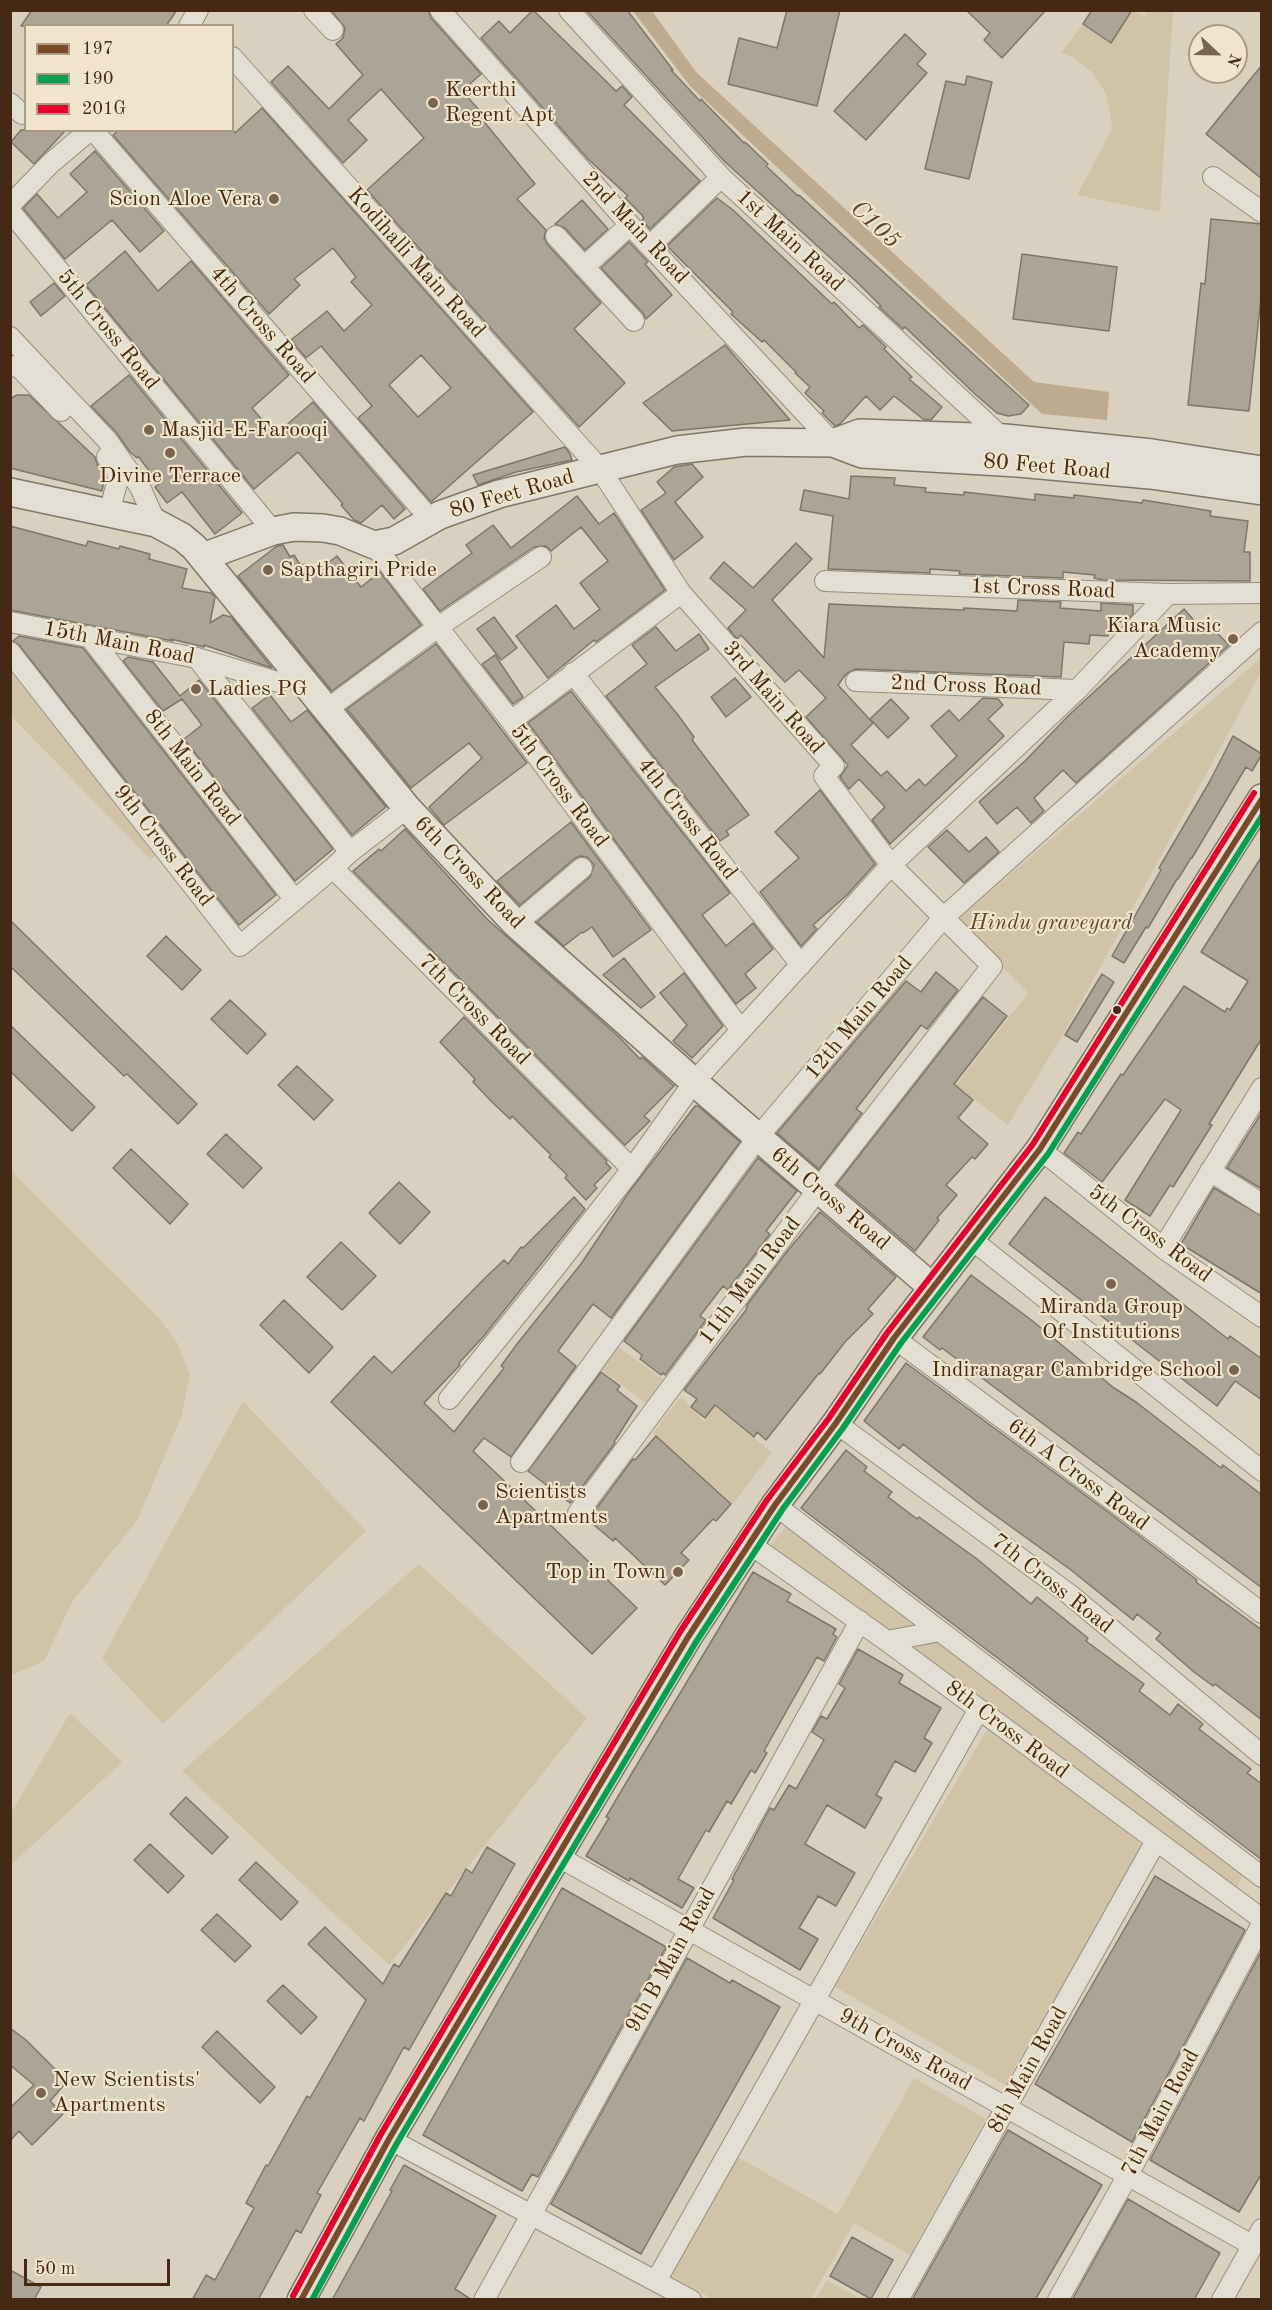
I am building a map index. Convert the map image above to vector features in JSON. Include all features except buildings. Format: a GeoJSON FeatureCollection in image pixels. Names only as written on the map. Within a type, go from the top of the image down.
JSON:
{"type":"FeatureCollection","features":[{"type":"Feature","properties":{"kind":"street"},"geometry":{"type":"LineString","coordinates":[[314,10],[333,30]]}},
{"type":"Feature","properties":{"kind":"street","name":"2nd Main Road"},"geometry":{"type":"LineString","coordinates":[[440,10],[630,225],[833,443]]}},
{"type":"Feature","properties":{"kind":"street","name":"1st Main Road"},"geometry":{"type":"LineString","coordinates":[[569,10],[721,177],[1005,438],[1018,463]]}},
{"type":"Feature","properties":{"kind":"street","name":"Kodihalli Main Road"},"geometry":{"type":"LineString","coordinates":[[234,59],[600,469]]}},
{"type":"Feature","properties":{"kind":"street"},"geometry":{"type":"LineString","coordinates":[[10,205],[51,163],[90,132]]}},
{"type":"Feature","properties":{"kind":"street","name":"4th Cross Road"},"geometry":{"type":"LineString","coordinates":[[94,132],[431,520]]}},
{"type":"Feature","properties":{"kind":"street"},"geometry":{"type":"LineString","coordinates":[[651,245],[721,177]]}},
{"type":"Feature","properties":{"kind":"street"},"geometry":{"type":"LineString","coordinates":[[1213,177],[1262,212]]}},
{"type":"Feature","properties":{"kind":"street","name":"5th Cross Road"},"geometry":{"type":"LineString","coordinates":[[10,211],[273,531]]}},
{"type":"Feature","properties":{"kind":"street"},"geometry":{"type":"LineString","coordinates":[[584,267],[630,225]]}},
{"type":"Feature","properties":{"kind":"street"},"geometry":{"type":"LineString","coordinates":[[556,236],[634,321]]}},
{"type":"Feature","properties":{"kind":"street"},"geometry":{"type":"LineString","coordinates":[[10,337],[107,440],[140,486],[156,523]]}},
{"type":"Feature","properties":{"kind":"street"},"geometry":{"type":"LineString","coordinates":[[10,366],[19,367],[112,463],[117,471],[118,479],[109,513]]}},
{"type":"Feature","properties":{"kind":"street","name":"80 Feet Road"},"geometry":{"type":"LineString","coordinates":[[833,443],[860,433],[1005,438],[1152,453],[1262,470]]}},
{"type":"Feature","properties":{"kind":"street","name":"80 Feet Road"},"geometry":{"type":"LineString","coordinates":[[375,545],[394,541],[455,509],[499,494],[676,450],[746,442],[833,443],[862,454],[1018,463],[1150,475],[1262,491]]}},
{"type":"Feature","properties":{"kind":"street","name":"3rd Main Road"},"geometry":{"type":"LineString","coordinates":[[600,469],[681,593],[834,766],[824,776],[891,865],[992,966]]}},
{"type":"Feature","properties":{"kind":"street","name":"6th Cross Road"},"geometry":{"type":"LineString","coordinates":[[10,492],[156,523],[182,537],[203,557],[407,808],[516,924],[694,1082],[932,1287]]}},
{"type":"Feature","properties":{"kind":"street"},"geometry":{"type":"LineString","coordinates":[[203,557],[273,531],[294,527],[340,531],[375,545]]}},
{"type":"Feature","properties":{"kind":"street","name":"5th Cross Road"},"geometry":{"type":"LineString","coordinates":[[375,545],[511,721],[741,1030]]}},
{"type":"Feature","properties":{"kind":"street"},"geometry":{"type":"LineString","coordinates":[[326,710],[438,627],[541,557]]}},
{"type":"Feature","properties":{"kind":"street","name":"1st Cross Road"},"geometry":{"type":"LineString","coordinates":[[825,581],[1168,594],[1262,593]]}},
{"type":"Feature","properties":{"kind":"street"},"geometry":{"type":"LineString","coordinates":[[511,721],[681,593]]}},
{"type":"Feature","properties":{"kind":"street"},"geometry":{"type":"LineString","coordinates":[[449,1399],[632,1169],[694,1082],[891,865],[1077,690],[1168,594]]}},
{"type":"Feature","properties":{"kind":"street","name":"15th Main Road"},"geometry":{"type":"LineString","coordinates":[[10,622],[198,658],[278,682],[295,673]]}},
{"type":"Feature","properties":{"kind":"street","name":"12th Main Road"},"geometry":{"type":"LineString","coordinates":[[521,1462],[758,1137],[943,918],[1262,632]]}},
{"type":"Feature","properties":{"kind":"street","name":"8th Main Road"},"geometry":{"type":"LineString","coordinates":[[89,636],[294,900]]}},
{"type":"Feature","properties":{"kind":"street","name":"9th Cross Road"},"geometry":{"type":"LineString","coordinates":[[10,652],[240,946],[333,868]]}},
{"type":"Feature","properties":{"kind":"street"},"geometry":{"type":"LineString","coordinates":[[198,658],[350,852]]}},
{"type":"Feature","properties":{"kind":"street","name":"4th Cross Road"},"geometry":{"type":"LineString","coordinates":[[573,673],[801,965]]}},
{"type":"Feature","properties":{"kind":"street","name":"2nd Cross Road"},"geometry":{"type":"LineString","coordinates":[[856,681],[1077,690]]}},
{"type":"Feature","properties":{"kind":"street"},"geometry":{"type":"LineString","coordinates":[[301,2300],[389,2139],[688,1637],[775,1505],[836,1423],[894,1338],[1040,1149],[1262,798]]}},
{"type":"Feature","properties":{"kind":"street"},"geometry":{"type":"LineString","coordinates":[[333,868],[407,808]]}},
{"type":"Feature","properties":{"kind":"street","name":"7th Cross Road"},"geometry":{"type":"LineString","coordinates":[[333,868],[632,1169]]}},
{"type":"Feature","properties":{"kind":"street"},"geometry":{"type":"LineString","coordinates":[[516,924],[582,868]]}},
{"type":"Feature","properties":{"kind":"street","name":"11th Main Road"},"geometry":{"type":"LineString","coordinates":[[578,1513],[819,1188],[992,966]]}},
{"type":"Feature","properties":{"kind":"street"},"geometry":{"type":"LineString","coordinates":[[1163,1248],[1210,1171],[1254,1118],[1262,1088]]}},
{"type":"Feature","properties":{"kind":"street","name":"5th Cross Road"},"geometry":{"type":"LineString","coordinates":[[1040,1149],[1163,1248],[1262,1317]]}},
{"type":"Feature","properties":{"kind":"street"},"geometry":{"type":"LineString","coordinates":[[1210,1171],[1262,1204]]}},
{"type":"Feature","properties":{"kind":"street"},"geometry":{"type":"LineString","coordinates":[[971,1239],[1262,1471]]}},
{"type":"Feature","properties":{"kind":"street","name":"6th A Cross Road"},"geometry":{"type":"LineString","coordinates":[[894,1338],[1262,1614]]}},
{"type":"Feature","properties":{"kind":"street","name":"7th Cross Road"},"geometry":{"type":"LineString","coordinates":[[836,1423],[1069,1594],[1262,1755]]}},
{"type":"Feature","properties":{"kind":"street"},"geometry":{"type":"LineString","coordinates":[[775,1505],[1262,1877]]}},
{"type":"Feature","properties":{"kind":"street","name":"8th Cross Road"},"geometry":{"type":"LineString","coordinates":[[750,1544],[887,1641],[1262,1919]]}},
{"type":"Feature","properties":{"kind":"street","name":"9th B Main Road"},"geometry":{"type":"LineString","coordinates":[[484,2300],[860,1622]]}},
{"type":"Feature","properties":{"kind":"street"},"geometry":{"type":"LineString","coordinates":[[887,1641],[940,1631]]}},
{"type":"Feature","properties":{"kind":"street"},"geometry":{"type":"LineString","coordinates":[[656,2281],[979,1709]]}},
{"type":"Feature","properties":{"kind":"street","name":"8th Main Road"},"geometry":{"type":"LineString","coordinates":[[898,2300],[1156,1841]]}},
{"type":"Feature","properties":{"kind":"street","name":"9th Cross Road"},"geometry":{"type":"LineString","coordinates":[[556,1856],[1128,2175],[1257,2237]]}},
{"type":"Feature","properties":{"kind":"street","name":"7th Main Road"},"geometry":{"type":"LineString","coordinates":[[1058,2300],[1128,2175],[1262,1924]]}},
{"type":"Feature","properties":{"kind":"street"},"geometry":{"type":"LineString","coordinates":[[389,2139],[691,2300]]}},
{"type":"Feature","properties":{"kind":"street"},"geometry":{"type":"LineString","coordinates":[[1222,2300],[1257,2237]]}},
{"type":"Feature","properties":{"kind":"green space"},"geometry":{"type":"Polygon","coordinates":[[[1132,11],[1145,16],[1149,11],[1173,11],[1160,212],[1077,195],[1112,129],[1111,117],[1106,94],[1093,73],[1073,57],[1061,52],[1083,25],[1111,43],[1132,11]]]}},
{"type":"Feature","properties":{"kind":"green space","name":"Hindu graveyard"},"geometry":{"type":"Polygon","coordinates":[[[1261,658],[1261,672],[1230,730],[1068,1026],[1008,1125],[956,1085],[1028,993],[956,921],[1261,658]]]}},
{"type":"Feature","properties":{"kind":"green space"},"geometry":{"type":"Polygon","coordinates":[[[10,671],[158,854],[151,860],[11,716],[10,671]]]}},
{"type":"Feature","properties":{"kind":"green space"},"geometry":{"type":"Polygon","coordinates":[[[11,1171],[158,1317],[178,1344],[190,1376],[181,1417],[138,1519],[72,1602],[44,1661],[14,1674],[10,1672],[11,1171]]]}},
{"type":"Feature","properties":{"kind":"green space"},"geometry":{"type":"Polygon","coordinates":[[[615,1345],[663,1379],[646,1403],[599,1368],[615,1345]]]}},
{"type":"Feature","properties":{"kind":"green space"},"geometry":{"type":"Polygon","coordinates":[[[681,1396],[704,1422],[715,1407],[772,1453],[733,1504],[653,1433],[681,1396]]]}},
{"type":"Feature","properties":{"kind":"green space"},"geometry":{"type":"Polygon","coordinates":[[[243,1401],[366,1531],[163,1724],[102,1659],[243,1401]]]}},
{"type":"Feature","properties":{"kind":"green space"},"geometry":{"type":"Polygon","coordinates":[[[787,1525],[973,1670],[1243,1873],[1236,1890],[771,1545],[787,1525]]]}},
{"type":"Feature","properties":{"kind":"green space"},"geometry":{"type":"Polygon","coordinates":[[[419,1564],[587,1718],[389,1965],[182,1771],[419,1564]]]}},
{"type":"Feature","properties":{"kind":"green space"},"geometry":{"type":"Polygon","coordinates":[[[70,1713],[122,1762],[11,1865],[11,1813],[70,1713]]]}},
{"type":"Feature","properties":{"kind":"green space"},"geometry":{"type":"Polygon","coordinates":[[[988,1728],[1143,1845],[1005,2085],[835,1987],[988,1728]]]}},
{"type":"Feature","properties":{"kind":"green space"},"geometry":{"type":"Polygon","coordinates":[[[914,2078],[986,2119],[910,2255],[854,2223],[811,2299],[713,2299],[666,2273],[734,2155],[838,2214],[914,2078]]]}},
{"type":"Feature","properties":{"kind":"green space"},"geometry":{"type":"Polygon","coordinates":[[[827,2280],[861,2299],[816,2299],[827,2280]]]}},
{"type":"Feature","properties":{"kind":"shaded area"},"geometry":{"type":"Polygon","coordinates":[[[633,11],[652,11],[696,72],[1034,382],[1109,392],[1107,420],[1042,414],[690,86],[633,11]]]}},
{"type":"Feature","properties":{"kind":"transit line","name":"201G"},"geometry":{"type":"LineString","coordinates":[[293,2296],[381,2134],[680,1632],[767,1500],[829,1418],[887,1333],[1033,1144],[1254,793]]}},
{"type":"Feature","properties":{"kind":"transit line","name":"197"},"geometry":{"type":"LineString","coordinates":[[301,2300],[389,2139],[688,1637],[775,1505],[836,1423],[894,1338],[1040,1149],[1262,799]]}},
{"type":"Feature","properties":{"kind":"transit line","name":"190"},"geometry":{"type":"LineString","coordinates":[[312,2300],[397,2143],[696,1642],[782,1510],[843,1428],[901,1343],[1048,1154],[1262,816]]}},
{"type":"Feature","properties":{"kind":"place","name":"Keerthi Regent Apt"},"geometry":{"type":"Point","coordinates":[433,103]}},
{"type":"Feature","properties":{"kind":"place","name":"Scion Aloe Vera"},"geometry":{"type":"Point","coordinates":[274,199]}},
{"type":"Feature","properties":{"kind":"place","name":"Masjid-E-Farooqi"},"geometry":{"type":"Point","coordinates":[149,430]}},
{"type":"Feature","properties":{"kind":"place","name":"Divine Terrace"},"geometry":{"type":"Point","coordinates":[170,453]}},
{"type":"Feature","properties":{"kind":"place","name":"Sapthagiri Pride"},"geometry":{"type":"Point","coordinates":[268,570]}},
{"type":"Feature","properties":{"kind":"place","name":"Kiara Music Academy"},"geometry":{"type":"Point","coordinates":[1233,639]}},
{"type":"Feature","properties":{"kind":"place","name":"Ladies PG"},"geometry":{"type":"Point","coordinates":[196,689]}},
{"type":"Feature","properties":{"kind":"place","name":"Miranda Group Of Institutions"},"geometry":{"type":"Point","coordinates":[1111,1284]}},
{"type":"Feature","properties":{"kind":"place","name":"Indiranagar Cambridge School"},"geometry":{"type":"Point","coordinates":[1234,1370]}},
{"type":"Feature","properties":{"kind":"place","name":"Scientists Apartments"},"geometry":{"type":"Point","coordinates":[483,1505]}},
{"type":"Feature","properties":{"kind":"place","name":"Top in Town"},"geometry":{"type":"Point","coordinates":[678,1572]}},
{"type":"Feature","properties":{"kind":"place","name":"New Scientists' Apartments"},"geometry":{"type":"Point","coordinates":[41,2093]}},
{"type":"Feature","properties":{"kind":"water label","name":"C105"},"geometry":{"type":"Point","coordinates":[875,225]}}]}
